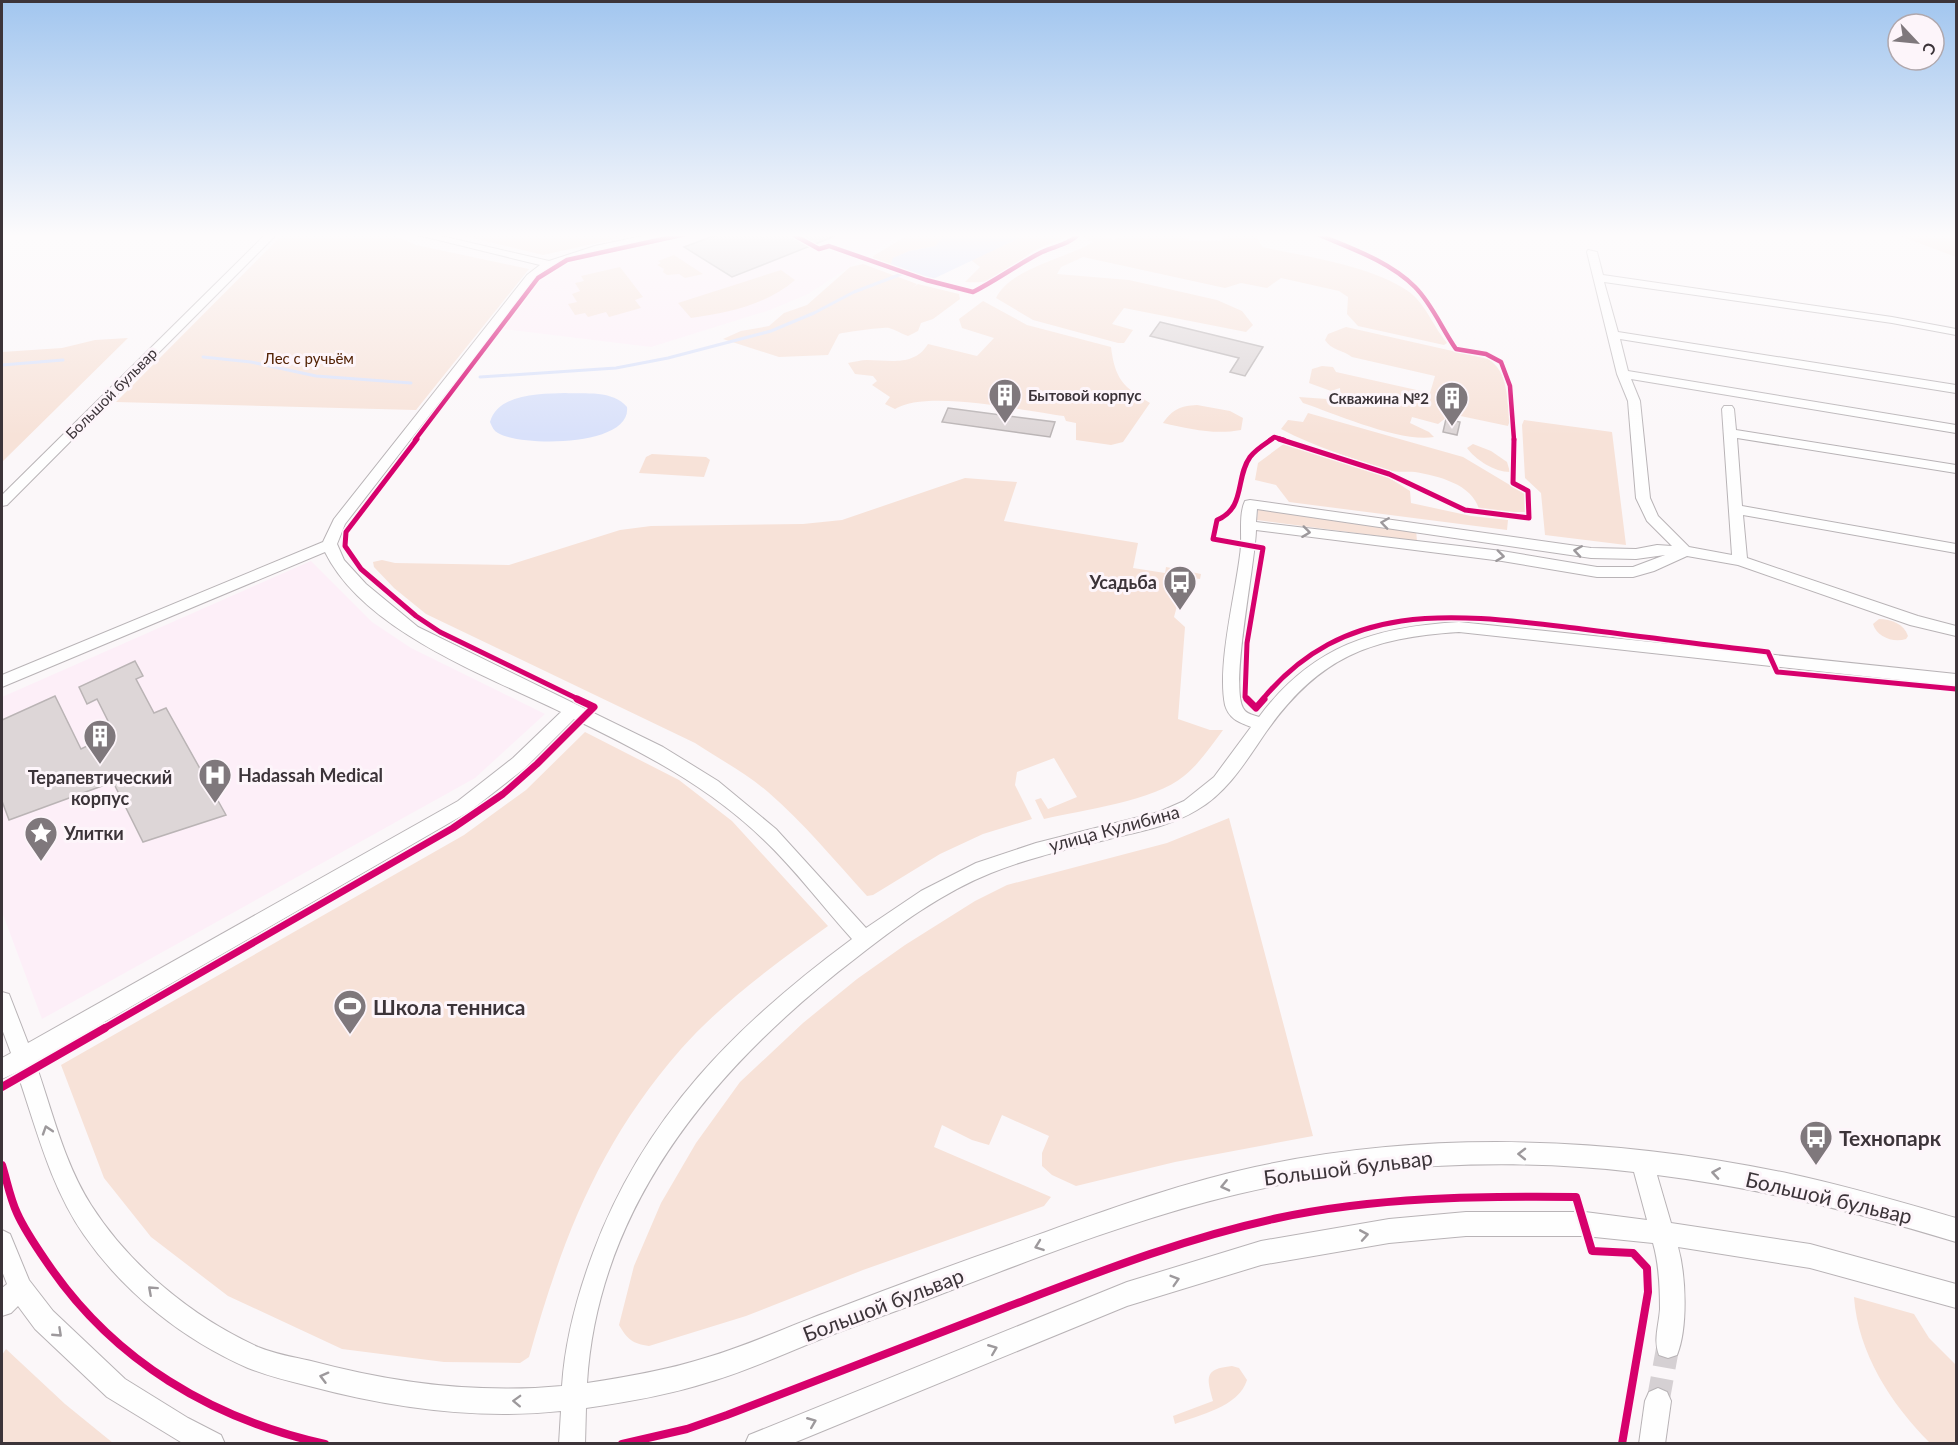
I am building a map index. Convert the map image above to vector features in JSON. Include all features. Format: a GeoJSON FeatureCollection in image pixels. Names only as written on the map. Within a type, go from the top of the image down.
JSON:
{"type":"FeatureCollection","features":[{"type":"Feature","properties":{"kind":"street","name":"Большой бульвар"},"geometry":{"type":"LineString","coordinates":[[2,488],[192,301]]}},
{"type":"Feature","properties":{"kind":"street","name":"Большой бульвар"},"geometry":{"type":"LineString","coordinates":[[2,502],[204,301]]}},
{"type":"Feature","properties":{"kind":"street"},"geometry":{"type":"LineString","coordinates":[[512,301],[346,513],[332,533],[331,551],[343,568],[378,606],[407,628],[688,770],[738,806],[770,834],[865,940]]}},
{"type":"Feature","properties":{"kind":"street"},"geometry":{"type":"LineString","coordinates":[[1604,301],[1623,374],[1634,401],[1643,498],[1652,518],[1685,551]]}},
{"type":"Feature","properties":{"kind":"street"},"geometry":{"type":"LineString","coordinates":[[1763,301],[1880,318],[1956,333]]}},
{"type":"Feature","properties":{"kind":"street"},"geometry":{"type":"LineString","coordinates":[[1613,336],[1956,389]]}},
{"type":"Feature","properties":{"kind":"street"},"geometry":{"type":"LineString","coordinates":[[1623,374],[1956,429]]}},
{"type":"Feature","properties":{"kind":"street"},"geometry":{"type":"LineString","coordinates":[[1728,409],[1740,561]]}},
{"type":"Feature","properties":{"kind":"street"},"geometry":{"type":"LineString","coordinates":[[1730,433],[1956,469]]}},
{"type":"Feature","properties":{"kind":"street"},"geometry":{"type":"LineString","coordinates":[[1261,724],[1240,716],[1234,707],[1230,681],[1248,552],[1250,504],[1591,553],[1636,554],[1657,550],[1685,551],[1740,561],[1915,621],[1956,631]]}},
{"type":"Feature","properties":{"kind":"street"},"geometry":{"type":"LineString","coordinates":[[1736,508],[1956,548]]}},
{"type":"Feature","properties":{"kind":"street"},"geometry":{"type":"LineString","coordinates":[[1248,525],[1526,560],[1597,572],[1633,572],[1649,568],[1685,551]]}},
{"type":"Feature","properties":{"kind":"street"},"geometry":{"type":"LineString","coordinates":[[1468,534],[1471,553]]}},
{"type":"Feature","properties":{"kind":"street"},"geometry":{"type":"LineString","coordinates":[[1523,543],[1526,560]]}},
{"type":"Feature","properties":{"kind":"street"},"geometry":{"type":"LineString","coordinates":[[2,681],[330,544]]}},
{"type":"Feature","properties":{"kind":"street","name":"улица Кулибина"},"geometry":{"type":"LineString","coordinates":[[572,1443],[580,1339],[596,1277],[615,1225],[642,1171],[668,1128],[703,1082],[746,1035],[793,994],[865,940],[964,877],[1033,850],[1138,825],[1186,809],[1217,786],[1232,769],[1261,724],[1294,685],[1313,667],[1334,654],[1377,637],[1430,628],[1496,629],[1772,662],[1956,680]]}},
{"type":"Feature","properties":{"kind":"street"},"geometry":{"type":"LineString","coordinates":[[2,1069],[464,806],[519,763],[572,711]]}},
{"type":"Feature","properties":{"kind":"street","name":"Большой бульвар"},"geometry":{"type":"LineString","coordinates":[[2,1001],[63,1178],[93,1228],[129,1269],[168,1304],[215,1338],[259,1360],[367,1389],[442,1399],[529,1401],[697,1374],[1084,1230],[1199,1192],[1277,1174],[1420,1156],[1517,1153],[1642,1162],[1822,1192],[1956,1230]]}},
{"type":"Feature","properties":{"kind":"street"},"geometry":{"type":"LineString","coordinates":[[1642,1162],[1669,1257],[1672,1296],[1668,1346]]}},
{"type":"Feature","properties":{"kind":"street"},"geometry":{"type":"LineString","coordinates":[[758,1443],[1127,1294],[1261,1253],[1389,1231],[1466,1224],[1585,1224],[1663,1233],[1810,1256],[1956,1296]]}},
{"type":"Feature","properties":{"kind":"street"},"geometry":{"type":"LineString","coordinates":[[2,1242],[11,1296],[44,1320],[116,1388],[179,1427],[212,1443]]}},
{"type":"Feature","properties":{"kind":"street"},"geometry":{"type":"LineString","coordinates":[[1652,1443],[1658,1401]]}},
{"type":"Feature","properties":{"kind":"shaded area"},"geometry":{"type":"Polygon","coordinates":[[[518,301],[790,301],[770,310],[651,347],[496,328],[518,301]]]}},
{"type":"Feature","properties":{"kind":"shaded area","name":"Hadassah Medical"},"geometry":{"type":"Polygon","coordinates":[[[311,561],[372,622],[411,648],[545,714],[475,778],[42,1019],[2,912],[2,697],[311,561]]]}},
{"type":"Feature","properties":{"kind":"green space","name":"Лес с ручьём"},"geometry":{"type":"Polygon","coordinates":[[[216,301],[503,301],[416,410],[116,402],[216,301]]]}},
{"type":"Feature","properties":{"kind":"green space"},"geometry":{"type":"Polygon","coordinates":[[[636,301],[641,308],[609,317],[606,312],[588,317],[585,313],[575,315],[568,304],[636,301]]]}},
{"type":"Feature","properties":{"kind":"green space"},"geometry":{"type":"Polygon","coordinates":[[[683,301],[760,301],[691,318],[678,303],[683,301]]]}},
{"type":"Feature","properties":{"kind":"green space"},"geometry":{"type":"Polygon","coordinates":[[[811,301],[957,301],[933,319],[921,323],[918,331],[908,336],[886,328],[839,334],[828,355],[779,357],[723,339],[741,331],[769,326],[784,313],[811,301]]]}},
{"type":"Feature","properties":{"kind":"green space"},"geometry":{"type":"Polygon","coordinates":[[[984,301],[1027,325],[1111,347],[1115,367],[1122,381],[1133,392],[1150,403],[1123,442],[1111,445],[1076,440],[1076,423],[1066,421],[1064,416],[953,401],[910,403],[895,409],[885,404],[890,397],[872,385],[877,381],[873,376],[855,374],[848,363],[865,360],[900,361],[916,356],[928,344],[977,356],[994,338],[962,328],[959,319],[984,301]]]}},
{"type":"Feature","properties":{"kind":"green space"},"geometry":{"type":"Polygon","coordinates":[[[1002,301],[1220,301],[1242,311],[1253,325],[1246,332],[1124,308],[1112,324],[1133,330],[1124,343],[1118,343],[1033,320],[1002,301]]]}},
{"type":"Feature","properties":{"kind":"green space"},"geometry":{"type":"Polygon","coordinates":[[[1348,301],[1419,301],[1447,343],[1444,345],[1358,326],[1347,314],[1348,301]]]}},
{"type":"Feature","properties":{"kind":"green space"},"geometry":{"type":"Polygon","coordinates":[[[1346,327],[1488,359],[1495,364],[1503,378],[1510,420],[1508,426],[1451,414],[1438,424],[1412,417],[1410,423],[1434,437],[1420,438],[1387,432],[1303,403],[1299,397],[1341,400],[1340,388],[1331,391],[1309,383],[1312,369],[1322,366],[1333,367],[1336,372],[1430,393],[1435,376],[1352,357],[1330,346],[1325,340],[1328,334],[1346,327]]]}},
{"type":"Feature","properties":{"kind":"green space"},"geometry":{"type":"Polygon","coordinates":[[[128,338],[2,462],[2,352],[62,348],[95,340],[128,338]]]}},
{"type":"Feature","properties":{"kind":"green space"},"geometry":{"type":"Polygon","coordinates":[[[1197,405],[1230,411],[1243,418],[1241,430],[1212,432],[1163,423],[1177,409],[1197,405]]]}},
{"type":"Feature","properties":{"kind":"green space"},"geometry":{"type":"Polygon","coordinates":[[[1308,413],[1463,457],[1525,494],[1526,508],[1532,512],[1494,512],[1479,509],[1475,500],[1462,487],[1444,479],[1415,472],[1388,470],[1320,447],[1281,429],[1288,420],[1303,422],[1308,413]]]}},
{"type":"Feature","properties":{"kind":"green space"},"geometry":{"type":"Polygon","coordinates":[[[1524,420],[1612,432],[1626,545],[1545,535],[1541,493],[1525,478],[1522,425],[1524,420]]]}},
{"type":"Feature","properties":{"kind":"green space"},"geometry":{"type":"Polygon","coordinates":[[[1285,443],[1388,477],[1410,491],[1411,503],[1471,516],[1508,520],[1507,530],[1289,502],[1276,485],[1255,480],[1258,463],[1285,443]]]}},
{"type":"Feature","properties":{"kind":"green space"},"geometry":{"type":"Polygon","coordinates":[[[1473,444],[1491,451],[1507,462],[1510,472],[1492,468],[1480,461],[1467,448],[1473,444]]]}},
{"type":"Feature","properties":{"kind":"green space"},"geometry":{"type":"Polygon","coordinates":[[[652,454],[706,457],[710,460],[704,477],[639,473],[646,457],[652,454]]]}},
{"type":"Feature","properties":{"kind":"green space"},"geometry":{"type":"Polygon","coordinates":[[[965,478],[1017,482],[1004,521],[1138,543],[1133,568],[1165,573],[1166,567],[1201,574],[1200,579],[1192,578],[1186,602],[1177,606],[1174,617],[1185,627],[1178,719],[1210,730],[1223,730],[1195,766],[1171,785],[1117,804],[1044,819],[1035,800],[1041,798],[1048,809],[1077,797],[1054,758],[1017,772],[1015,785],[1032,819],[983,834],[940,854],[873,895],[867,896],[794,816],[742,772],[695,743],[426,614],[394,588],[374,567],[373,562],[382,560],[395,563],[509,565],[620,530],[651,526],[803,524],[842,520],[965,478]]]}},
{"type":"Feature","properties":{"kind":"green space"},"geometry":{"type":"Polygon","coordinates":[[[1258,509],[1416,530],[1417,541],[1257,520],[1258,509]]]}},
{"type":"Feature","properties":{"kind":"green space"},"geometry":{"type":"Polygon","coordinates":[[[1879,619],[1897,623],[1908,636],[1906,639],[1896,640],[1882,636],[1873,624],[1879,619]]]}},
{"type":"Feature","properties":{"kind":"green space","name":"Школа тенниса"},"geometry":{"type":"Polygon","coordinates":[[[585,732],[679,780],[732,821],[828,926],[770,969],[715,1015],[681,1049],[652,1084],[627,1120],[587,1194],[555,1272],[529,1357],[520,1363],[444,1362],[342,1349],[228,1296],[151,1237],[104,1178],[61,1065],[464,835],[526,790],[585,732]]]}},
{"type":"Feature","properties":{"kind":"green space"},"geometry":{"type":"Polygon","coordinates":[[[1229,818],[1313,1136],[1175,1162],[1076,1186],[1052,1175],[1042,1166],[1042,1153],[1049,1136],[1002,1115],[989,1145],[972,1140],[942,1125],[934,1147],[1051,1197],[1044,1206],[863,1270],[746,1316],[649,1346],[631,1340],[625,1334],[619,1325],[634,1266],[661,1203],[696,1143],[740,1082],[803,1023],[857,979],[905,945],[975,901],[1007,885],[1167,843],[1229,818]]]}},
{"type":"Feature","properties":{"kind":"green space"},"geometry":{"type":"Polygon","coordinates":[[[1854,1297],[1914,1314],[1929,1338],[1956,1365],[1956,1443],[1930,1443],[1902,1412],[1870,1358],[1862,1338],[1854,1297]]]}},
{"type":"Feature","properties":{"kind":"green space"},"geometry":{"type":"Polygon","coordinates":[[[6,1349],[65,1404],[113,1443],[2,1443],[2,1355],[6,1349]]]}},
{"type":"Feature","properties":{"kind":"green space"},"geometry":{"type":"Polygon","coordinates":[[[1232,1366],[1239,1368],[1247,1380],[1236,1397],[1217,1409],[1175,1424],[1173,1416],[1213,1401],[1209,1376],[1216,1370],[1232,1366]]]}},
{"type":"Feature","properties":{"kind":"water"},"geometry":{"type":"Polygon","coordinates":[[[598,394],[614,398],[627,407],[624,420],[612,430],[573,440],[510,438],[493,429],[490,422],[495,412],[511,400],[533,395],[598,394]]]}},
{"type":"Feature","properties":{"kind":"building"},"geometry":{"type":"Polygon","coordinates":[[[1160,322],[1263,347],[1245,376],[1230,372],[1239,358],[1150,336],[1160,322]]]}},
{"type":"Feature","properties":{"kind":"building","name":"Бытовой корпус"},"geometry":{"type":"Polygon","coordinates":[[[948,408],[1055,422],[1050,437],[942,422],[948,408]]]}},
{"type":"Feature","properties":{"kind":"building","name":"Скважина №2"},"geometry":{"type":"Polygon","coordinates":[[[1446,419],[1460,422],[1457,435],[1443,432],[1446,419]]]}},
{"type":"Feature","properties":{"kind":"building","name":"Терапевтический корпус"},"geometry":{"type":"Polygon","coordinates":[[[135,661],[143,676],[136,679],[154,713],[166,708],[226,815],[143,842],[113,782],[9,820],[2,801],[2,720],[55,696],[81,749],[114,733],[97,699],[87,704],[79,687],[135,661]]]}},
{"type":"Feature","properties":{"kind":"waterway"},"geometry":{"type":"LineString","coordinates":[[480,377],[616,368],[668,358],[771,331],[836,301]]}},
{"type":"Feature","properties":{"kind":"waterway"},"geometry":{"type":"LineString","coordinates":[[203,357],[251,362],[316,376],[411,383]]}},
{"type":"Feature","properties":{"kind":"waterway"},"geometry":{"type":"LineString","coordinates":[[2,365],[63,360]]}},
{"type":"Feature","properties":{"kind":"tunnel"},"geometry":{"type":"LineString","coordinates":[[1658,1401],[1668,1346]]}},
{"type":"Feature","properties":{"kind":"cycle path"},"geometry":{"type":"LineString","coordinates":[[2,1087],[453,828],[503,794],[537,764],[594,707],[429,625],[373,581],[351,557],[345,546],[346,532],[520,301]]}},
{"type":"Feature","properties":{"kind":"cycle path"},"geometry":{"type":"LineString","coordinates":[[1427,301],[1456,349],[1486,354],[1497,359],[1506,372],[1513,402],[1513,483],[1528,491],[1529,518],[1465,510],[1389,474],[1274,437],[1250,457],[1242,476],[1237,503],[1230,513],[1217,520],[1213,539],[1263,548],[1247,643],[1245,697],[1256,708],[1289,670],[1330,642],[1362,630],[1394,622],[1428,618],[1529,623],[1768,652],[1777,672],[1956,689]]}},
{"type":"Feature","properties":{"kind":"cycle path"},"geometry":{"type":"LineString","coordinates":[[2,1165],[17,1213],[35,1245],[60,1281],[89,1315],[122,1347],[159,1375],[198,1399],[239,1419],[282,1434],[325,1444]]}},
{"type":"Feature","properties":{"kind":"cycle path"},"geometry":{"type":"LineString","coordinates":[[622,1444],[687,1429],[727,1415],[1132,1259],[1236,1228],[1299,1214],[1368,1204],[1472,1197],[1541,1196],[1576,1197],[1592,1251],[1633,1253],[1647,1268],[1648,1292],[1622,1444]]}},
{"type":"Feature","properties":{"kind":"place","name":"Бытовой корпус"},"geometry":{"type":"Point","coordinates":[1005,424]}},
{"type":"Feature","properties":{"kind":"place","name":"Скважина №2"},"geometry":{"type":"Point","coordinates":[1452,427]}},
{"type":"Feature","properties":{"kind":"place","name":"Усадьба"},"geometry":{"type":"Point","coordinates":[1180,611]}},
{"type":"Feature","properties":{"kind":"place","name":"Терапевтический корпус"},"geometry":{"type":"Point","coordinates":[100,765]}},
{"type":"Feature","properties":{"kind":"place","name":"Hadassah Medical"},"geometry":{"type":"Point","coordinates":[215,804]}},
{"type":"Feature","properties":{"kind":"place","name":"Улитки"},"geometry":{"type":"Point","coordinates":[41,862]}},
{"type":"Feature","properties":{"kind":"place","name":"Школа тенниса"},"geometry":{"type":"Point","coordinates":[350,1035]}},
{"type":"Feature","properties":{"kind":"place","name":"Технопарк"},"geometry":{"type":"Point","coordinates":[1816,1166]}}]}
